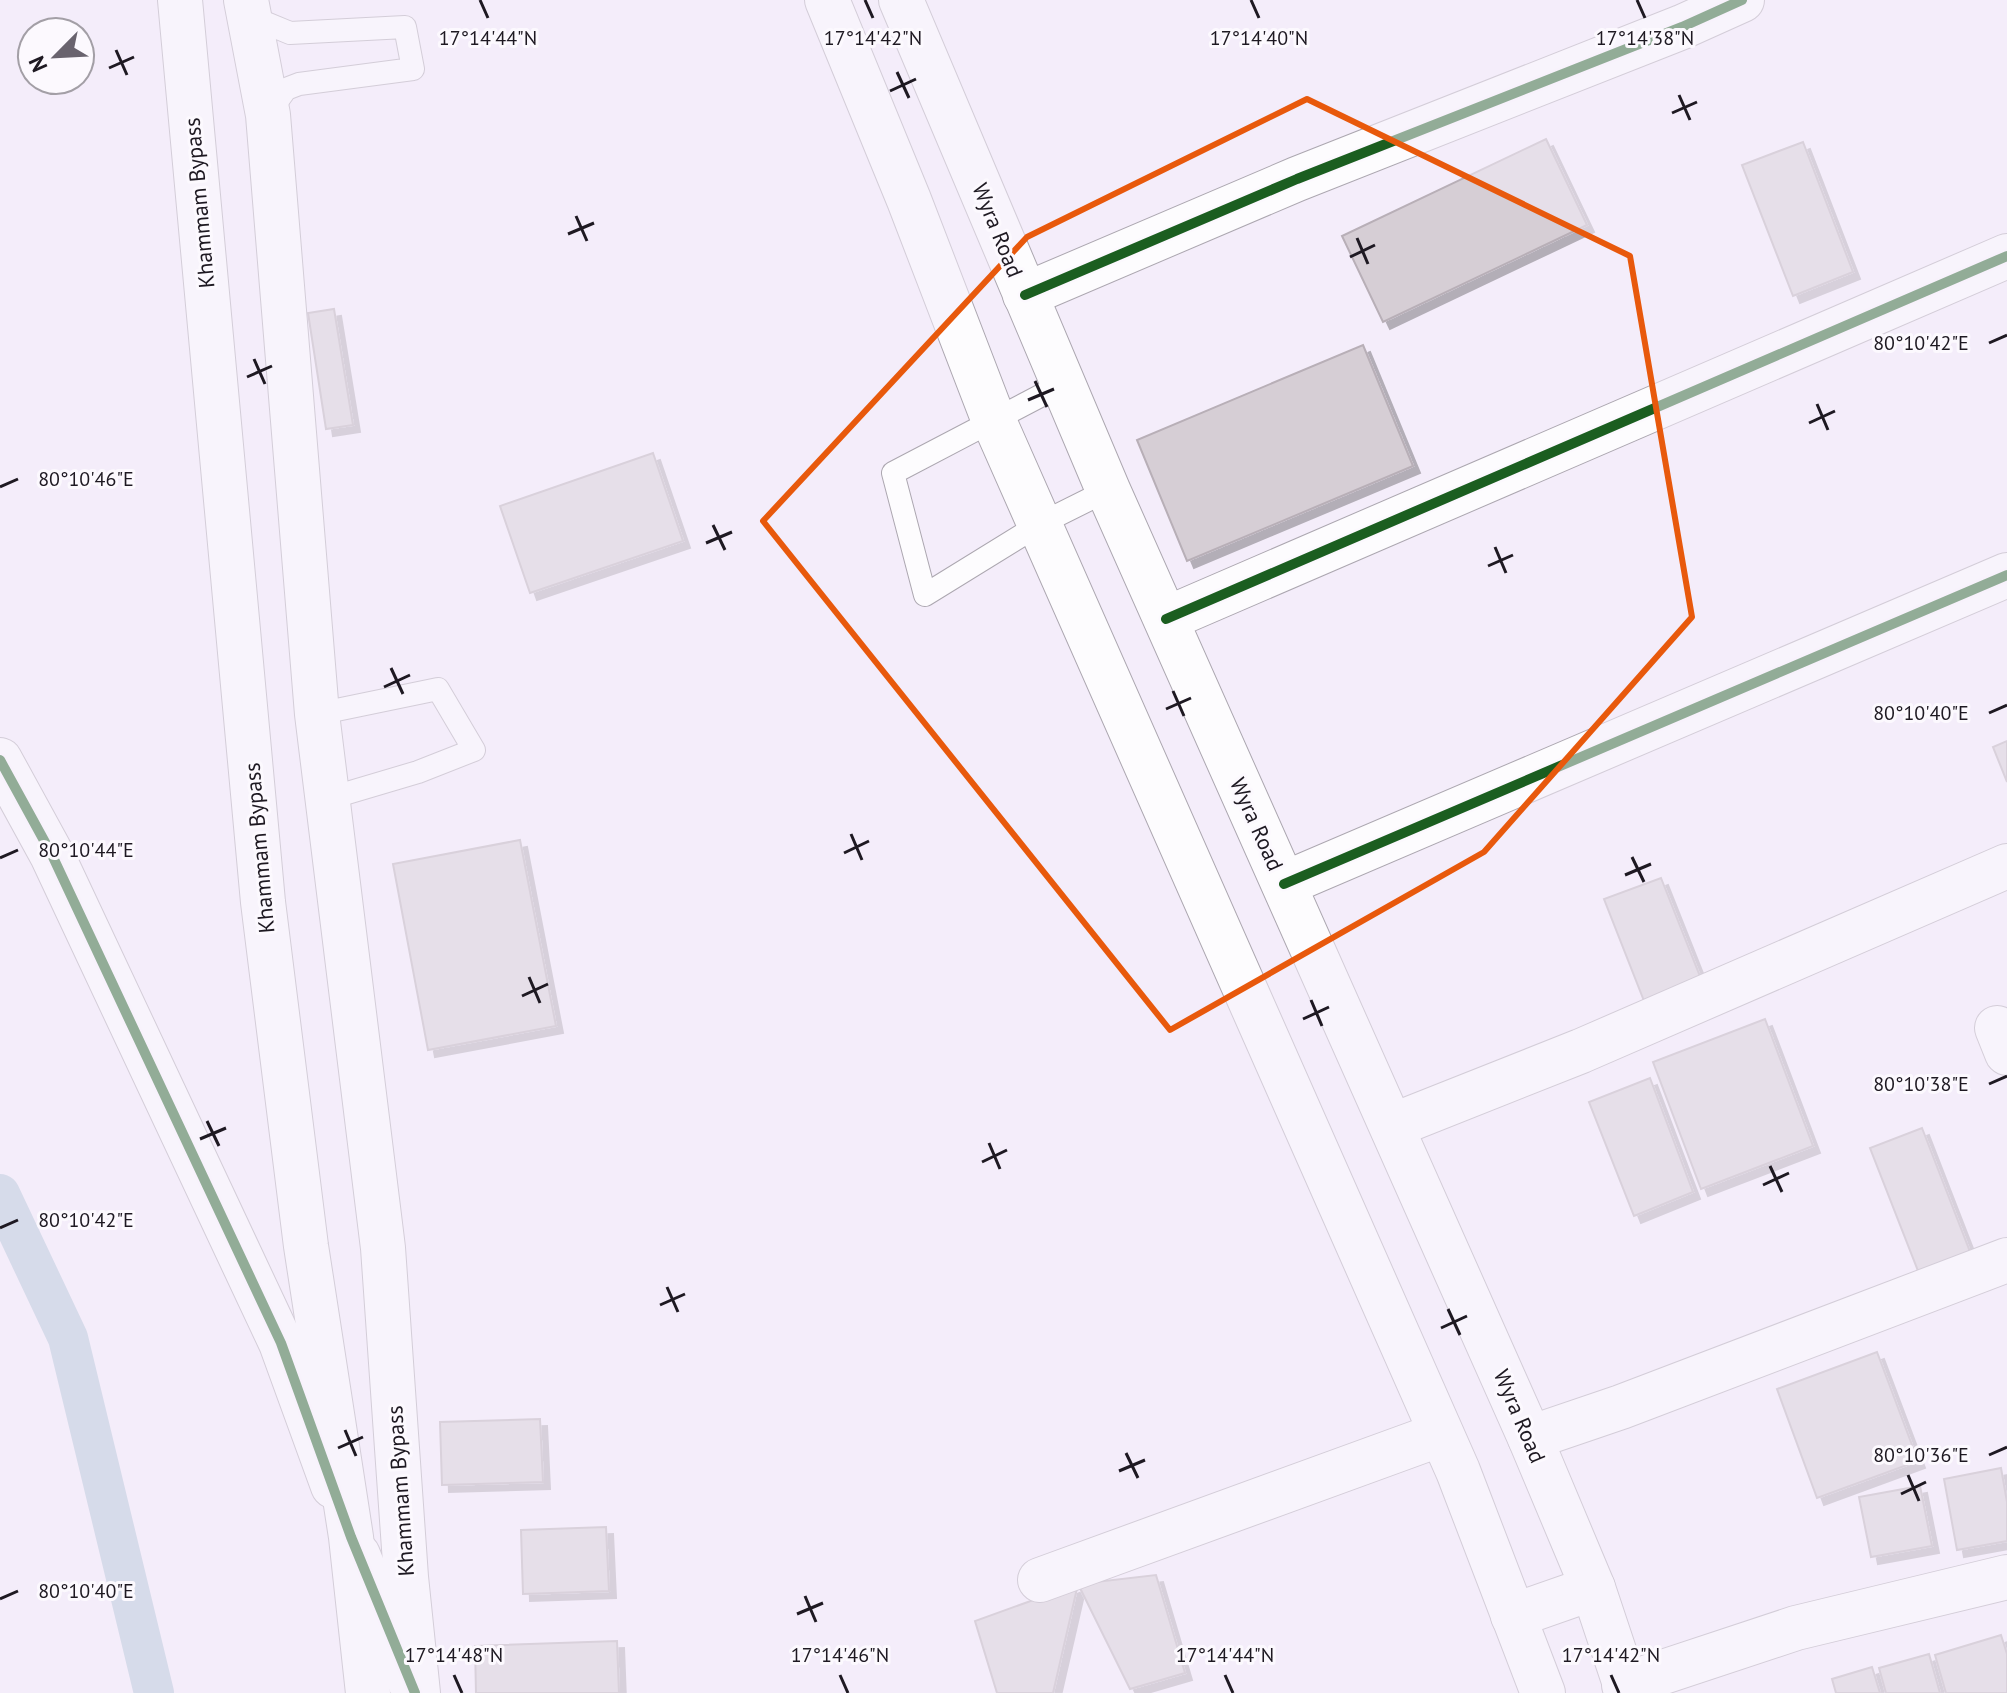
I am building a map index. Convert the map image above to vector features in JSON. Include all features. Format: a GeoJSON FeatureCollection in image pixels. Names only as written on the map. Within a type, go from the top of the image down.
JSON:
{"type":"FeatureCollection","features":[{"type":"Feature","properties":{"kind":"main road","name":"Khammam Bypass"},"geometry":{"type":"LineString","coordinates":[[180,0],[263,902],[306,1246],[351,1537],[368,1693]]}},
{"type":"Feature","properties":{"kind":"main road"},"geometry":{"type":"LineString","coordinates":[[827,0],[909,200],[994,421],[1441,1434],[1543,1693]]}},
{"type":"Feature","properties":{"kind":"main road","name":"Wyra Road"},"geometry":{"type":"LineString","coordinates":[[901,0],[1108,490],[1530,1438],[1593,1588],[1626,1689]]}},
{"type":"Feature","properties":{"kind":"main road"},"geometry":{"type":"LineString","coordinates":[[1025,295],[1297,179],[1682,27],[1742,0]]}},
{"type":"Feature","properties":{"kind":"main road","name":"Khammam Bypass"},"geometry":{"type":"LineString","coordinates":[[248,8],[268,115],[317,714],[383,1248],[416,1693]]}},
{"type":"Feature","properties":{"kind":"main road"},"geometry":{"type":"LineString","coordinates":[[1166,619],[2007,256]]}},
{"type":"Feature","properties":{"kind":"main road"},"geometry":{"type":"LineString","coordinates":[[1284,884],[2007,575]]}},
{"type":"Feature","properties":{"kind":"main road"},"geometry":{"type":"LineString","coordinates":[[0,760],[52,855],[281,1343],[351,1537],[416,1693]]}},
{"type":"Feature","properties":{"kind":"main road"},"geometry":{"type":"LineString","coordinates":[[1392,1126],[1581,1051],[2007,866]]}},
{"type":"Feature","properties":{"kind":"main road"},"geometry":{"type":"LineString","coordinates":[[1530,1438],[1621,1407],[2007,1260]]}},
{"type":"Feature","properties":{"kind":"main road"},"geometry":{"type":"LineString","coordinates":[[1040,1580],[1441,1434]]}},
{"type":"Feature","properties":{"kind":"main road"},"geometry":{"type":"LineString","coordinates":[[1626,1689],[1796,1628],[2007,1577]]}},
{"type":"Feature","properties":{"kind":"main road"},"geometry":{"type":"LineString","coordinates":[[1513,1616],[1593,1588]]}},
{"type":"Feature","properties":{"kind":"lane"},"geometry":{"type":"LineString","coordinates":[[248,8],[290,33],[405,27],[413,69],[299,84],[286,89],[268,115]]}},
{"type":"Feature","properties":{"kind":"lane"},"geometry":{"type":"LineString","coordinates":[[1063,384],[893,473],[925,595],[1040,524],[1108,490]]}},
{"type":"Feature","properties":{"kind":"lane"},"geometry":{"type":"LineString","coordinates":[[317,714],[438,689],[474,750],[418,772],[327,799]]}},
{"type":"Feature","properties":{"kind":"highlighted area"},"geometry":{"type":"Polygon","coordinates":[[[1307,99],[1630,256],[1692,617],[1484,852],[1170,1030],[763,521],[1027,237],[1307,99]]]}},
{"type":"Feature","properties":{"kind":"building"},"geometry":{"type":"Polygon","coordinates":[[[1546,139],[1587,225],[1383,322],[1342,236],[1546,139]]]}},
{"type":"Feature","properties":{"kind":"building"},"geometry":{"type":"Polygon","coordinates":[[[1803,142],[1853,272],[1793,296],[1742,165],[1803,142]]]}},
{"type":"Feature","properties":{"kind":"building"},"geometry":{"type":"Polygon","coordinates":[[[334,309],[353,425],[326,429],[308,313],[334,309]]]}},
{"type":"Feature","properties":{"kind":"building"},"geometry":{"type":"Polygon","coordinates":[[[1363,345],[1413,466],[1187,561],[1137,440],[1363,345]]]}},
{"type":"Feature","properties":{"kind":"building"},"geometry":{"type":"Polygon","coordinates":[[[653,453],[683,541],[530,593],[500,506],[653,453]]]}},
{"type":"Feature","properties":{"kind":"building"},"geometry":{"type":"Polygon","coordinates":[[[2007,741],[2007,782],[1993,747],[2007,741]]]}},
{"type":"Feature","properties":{"kind":"building"},"geometry":{"type":"Polygon","coordinates":[[[520,840],[556,1026],[428,1050],[393,864],[520,840]]]}},
{"type":"Feature","properties":{"kind":"building"},"geometry":{"type":"Polygon","coordinates":[[[1661,878],[1703,984],[1646,1006],[1604,899],[1661,878]]]}},
{"type":"Feature","properties":{"kind":"building"},"geometry":{"type":"Polygon","coordinates":[[[1765,1019],[1813,1146],[1701,1189],[1653,1062],[1765,1019]]]}},
{"type":"Feature","properties":{"kind":"building"},"geometry":{"type":"Polygon","coordinates":[[[1650,1078],[1693,1192],[1634,1216],[1589,1102],[1650,1078]]]}},
{"type":"Feature","properties":{"kind":"building"},"geometry":{"type":"Polygon","coordinates":[[[1922,1128],[1972,1257],[1920,1276],[1870,1148],[1922,1128]]]}},
{"type":"Feature","properties":{"kind":"building"},"geometry":{"type":"Polygon","coordinates":[[[1877,1352],[1918,1461],[1817,1498],[1777,1389],[1877,1352]]]}},
{"type":"Feature","properties":{"kind":"building"},"geometry":{"type":"Polygon","coordinates":[[[540,1419],[543,1482],[442,1485],[440,1422],[540,1419]]]}},
{"type":"Feature","properties":{"kind":"building"},"geometry":{"type":"Polygon","coordinates":[[[2001,1468],[2007,1502],[2007,1541],[1957,1550],[1944,1479],[2001,1468]]]}},
{"type":"Feature","properties":{"kind":"building"},"geometry":{"type":"Polygon","coordinates":[[[1920,1486],[1932,1546],[1871,1557],[1859,1497],[1920,1486]]]}},
{"type":"Feature","properties":{"kind":"building"},"geometry":{"type":"Polygon","coordinates":[[[606,1527],[609,1591],[523,1594],[521,1530],[606,1527]]]}},
{"type":"Feature","properties":{"kind":"building"},"geometry":{"type":"Polygon","coordinates":[[[1156,1575],[1185,1673],[1130,1689],[1078,1584],[1156,1575]]]}},
{"type":"Feature","properties":{"kind":"building"},"geometry":{"type":"Polygon","coordinates":[[[1078,1584],[1053,1693],[997,1693],[975,1621],[1078,1584]]]}},
{"type":"Feature","properties":{"kind":"building"},"geometry":{"type":"Polygon","coordinates":[[[2001,1635],[2007,1654],[2007,1693],[1946,1693],[1935,1655],[2001,1635]]]}},
{"type":"Feature","properties":{"kind":"building"},"geometry":{"type":"Polygon","coordinates":[[[617,1641],[619,1693],[476,1693],[475,1646],[617,1641]]]}},
{"type":"Feature","properties":{"kind":"building"},"geometry":{"type":"Polygon","coordinates":[[[1929,1654],[1940,1693],[1886,1693],[1879,1668],[1929,1654]]]}},
{"type":"Feature","properties":{"kind":"building"},"geometry":{"type":"Polygon","coordinates":[[[1872,1667],[1880,1693],[1836,1693],[1832,1679],[1872,1667]]]}},
{"type":"Feature","properties":{"kind":"waterway"},"geometry":{"type":"LineString","coordinates":[[0,1194],[68,1338],[154,1693]]}},
{"type":"Feature","properties":{"kind":"cycle path"},"geometry":{"type":"LineString","coordinates":[[1025,295],[1297,179],[1682,27],[1742,0]]}},
{"type":"Feature","properties":{"kind":"cycle path"},"geometry":{"type":"LineString","coordinates":[[1166,619],[2007,256]]}},
{"type":"Feature","properties":{"kind":"cycle path"},"geometry":{"type":"LineString","coordinates":[[1284,884],[2007,575]]}},
{"type":"Feature","properties":{"kind":"cycle path"},"geometry":{"type":"LineString","coordinates":[[0,760],[52,855],[281,1343],[351,1537],[415,1693]]}}]}
